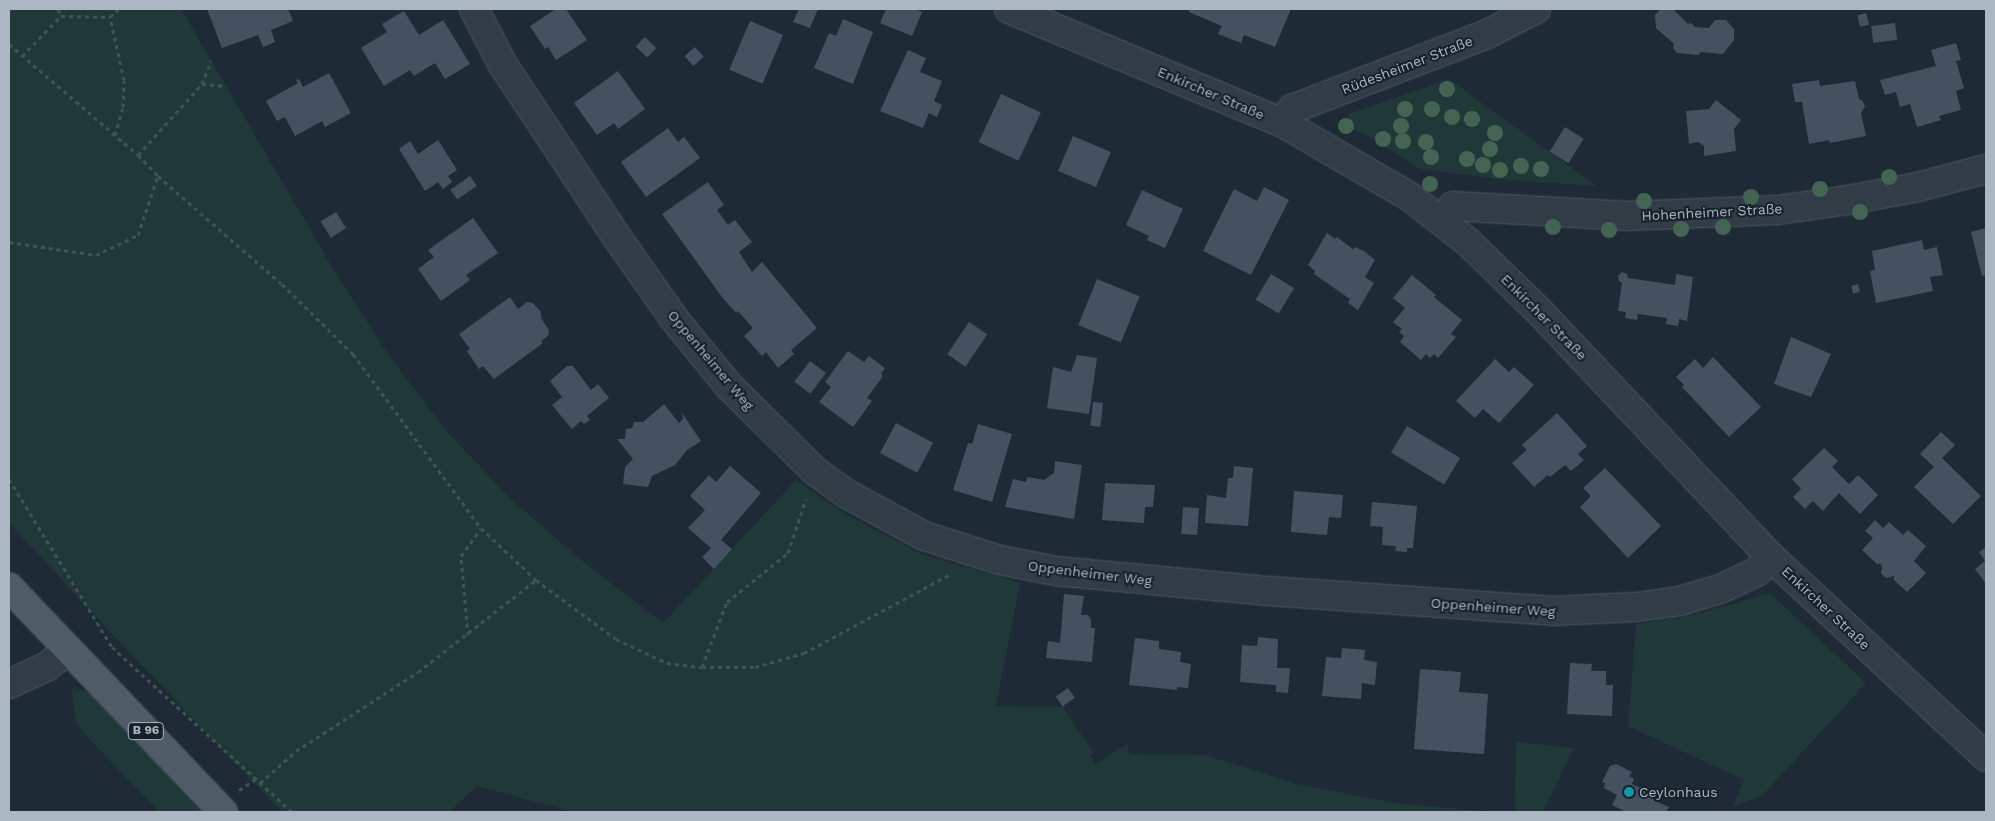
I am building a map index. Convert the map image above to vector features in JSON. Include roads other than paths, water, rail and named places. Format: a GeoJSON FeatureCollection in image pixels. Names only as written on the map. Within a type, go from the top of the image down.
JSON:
{"type":"FeatureCollection","features":[{"type":"Feature","properties":{"kind":"main road","name":"B 96"},"geometry":{"type":"LineString","coordinates":[[9,587],[68,649],[228,804]]}},
{"type":"Feature","properties":{"kind":"street","name":"Oppenheimer Weg"},"geometry":{"type":"LineString","coordinates":[[474,9],[508,73],[614,233],[675,320],[729,386],[815,471],[847,494],[924,536],[1000,560],[1056,572],[1259,590],[1553,611],[1636,607],[1680,601],[1720,589],[1756,572],[1772,558]]}},
{"type":"Feature","properties":{"kind":"street","name":"Enkircher Straße"},"geometry":{"type":"LineString","coordinates":[[1009,9],[1283,123],[1410,197],[1468,242],[1538,310],[1772,558],[1986,757]]}},
{"type":"Feature","properties":{"kind":"street","name":"Rüdesheimer Straße"},"geometry":{"type":"LineString","coordinates":[[1283,123],[1292,109],[1487,34],[1536,9]]}},
{"type":"Feature","properties":{"kind":"street","name":"Hohenheimer Straße"},"geometry":{"type":"LineString","coordinates":[[1441,221],[1453,206],[1627,216],[1778,210],[1918,187],[1986,169]]}},
{"type":"Feature","properties":{"kind":"street"},"geometry":{"type":"LineString","coordinates":[[9,684],[48,666],[68,649]]}},
{"type":"Feature","properties":{"kind":"place","name":"Ceylonhaus"},"geometry":{"type":"Point","coordinates":[1629,792]}}]}
